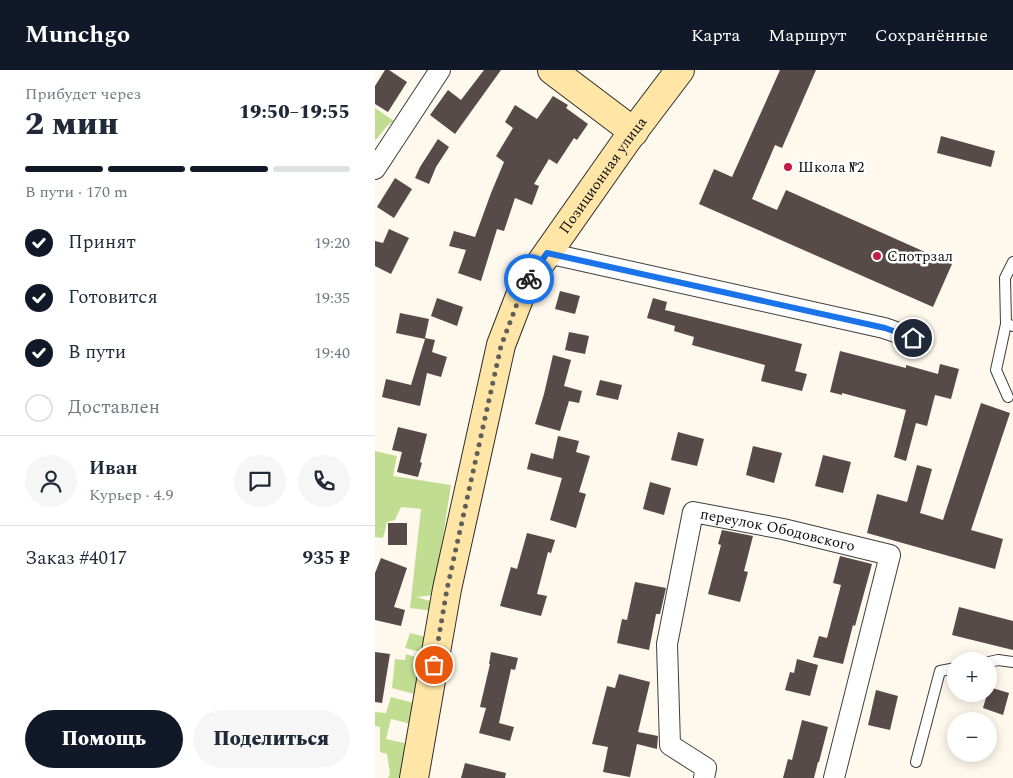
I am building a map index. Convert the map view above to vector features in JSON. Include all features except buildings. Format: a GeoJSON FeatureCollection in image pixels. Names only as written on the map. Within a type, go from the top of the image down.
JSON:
{"type":"FeatureCollection","features":[{"type":"Feature","properties":{"kind":"street"},"geometry":{"type":"LineString","coordinates":[[375,169],[440,70]]}},
{"type":"Feature","properties":{"kind":"street"},"geometry":{"type":"LineString","coordinates":[[552,70],[634,132]]}},
{"type":"Feature","properties":{"kind":"street","name":"Позиционная улица"},"geometry":{"type":"LineString","coordinates":[[414,778],[447,589],[501,346],[523,288],[680,70]]}},
{"type":"Feature","properties":{"kind":"street"},"geometry":{"type":"LineString","coordinates":[[547,253],[885,328],[913,338]]}},
{"type":"Feature","properties":{"kind":"street","name":"переулок Ободовского"},"geometry":{"type":"LineString","coordinates":[[704,778],[706,768],[670,745],[667,644],[693,512],[783,529],[890,555],[834,778]]}},
{"type":"Feature","properties":{"kind":"lane"},"geometry":{"type":"LineString","coordinates":[[1008,397],[996,370],[1009,325],[1005,278],[1013,262]]}},
{"type":"Feature","properties":{"kind":"lane"},"geometry":{"type":"LineString","coordinates":[[997,660],[1013,662]]}},
{"type":"Feature","properties":{"kind":"lane"},"geometry":{"type":"LineString","coordinates":[[915,762],[939,671],[947,670]]}},
{"type":"Feature","properties":{"kind":"green space"},"geometry":{"type":"Polygon","coordinates":[[[375,108],[394,121],[387,126],[375,141],[375,108]]]}},
{"type":"Feature","properties":{"kind":"green space"},"geometry":{"type":"Polygon","coordinates":[[[375,451],[397,456],[393,476],[451,485],[434,595],[416,597],[434,602],[432,611],[410,608],[421,509],[401,507],[395,520],[387,522],[383,538],[375,537],[375,451]]]}},
{"type":"Feature","properties":{"kind":"green space"},"geometry":{"type":"Polygon","coordinates":[[[410,633],[430,638],[424,653],[405,648],[410,633]]]}},
{"type":"Feature","properties":{"kind":"green space"},"geometry":{"type":"Polygon","coordinates":[[[406,654],[425,660],[414,694],[392,688],[395,659],[405,660],[406,654]]]}},
{"type":"Feature","properties":{"kind":"green space"},"geometry":{"type":"Polygon","coordinates":[[[391,697],[414,703],[411,724],[391,719],[386,739],[409,744],[400,778],[388,778],[390,774],[387,754],[380,752],[380,727],[375,726],[375,712],[386,713],[391,697]]]}},
{"type":"Feature","properties":{"kind":"way so far"},"geometry":{"type":"LineString","coordinates":[[434,665],[447,589],[501,346],[523,288],[529,279]]}},
{"type":"Feature","properties":{"kind":"place","name":"Школа №2"},"geometry":{"type":"Point","coordinates":[788,167]}},
{"type":"Feature","properties":{"kind":"place","name":"Спотрзал"},"geometry":{"type":"Point","coordinates":[877,256]}},
{"type":"Feature","properties":{"kind":"route"},"geometry":{"type":"LineString","coordinates":[[529,279],[547,253],[885,328],[913,338]]}}]}
